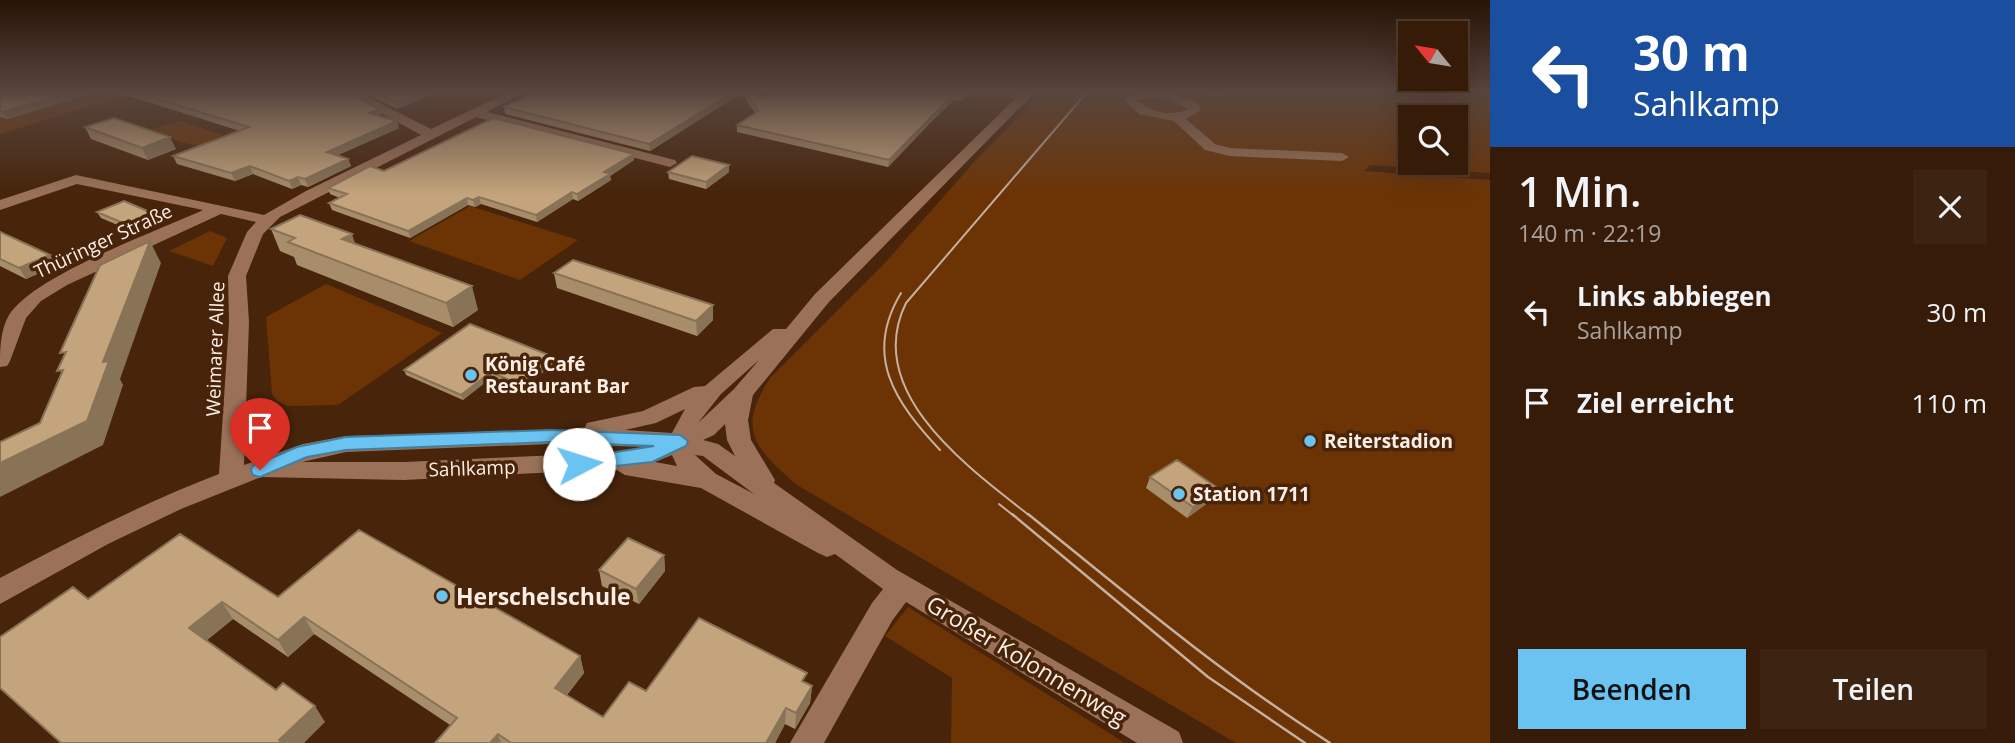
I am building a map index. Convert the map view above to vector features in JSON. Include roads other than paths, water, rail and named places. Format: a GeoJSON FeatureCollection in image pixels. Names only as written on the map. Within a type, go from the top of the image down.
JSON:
{"type":"FeatureCollection","features":[{"type":"Feature","properties":{"kind":"street"},"geometry":{"type":"LineString","coordinates":[[414,126],[430,134]]}},
{"type":"Feature","properties":{"kind":"street","name":"Weimarer Allee"},"geometry":{"type":"LineString","coordinates":[[231,477],[239,322],[237,276],[255,232],[266,220],[311,194],[447,126]]}},
{"type":"Feature","properties":{"kind":"street"},"geometry":{"type":"LineString","coordinates":[[524,126],[670,163]]}},
{"type":"Feature","properties":{"kind":"street","name":"Sahlkamp"},"geometry":{"type":"LineString","coordinates":[[260,470],[404,471],[604,463],[652,455],[706,429],[735,386],[995,126]]}},
{"type":"Feature","properties":{"kind":"street"},"geometry":{"type":"LineString","coordinates":[[1187,126],[1210,147],[1230,152],[1342,157]]}},
{"type":"Feature","properties":{"kind":"street","name":"Thüringer Straße"},"geometry":{"type":"LineString","coordinates":[[0,205],[76,179],[266,220]]}},
{"type":"Feature","properties":{"kind":"street","name":"Thüringer Straße"},"geometry":{"type":"LineString","coordinates":[[0,361],[18,317],[34,297],[61,281],[219,209]]}},
{"type":"Feature","properties":{"kind":"street"},"geometry":{"type":"LineString","coordinates":[[735,386],[737,436],[742,450],[774,496]]}},
{"type":"Feature","properties":{"kind":"street","name":"Sahlkamp"},"geometry":{"type":"LineString","coordinates":[[550,436],[648,418],[692,398],[735,386]]}},
{"type":"Feature","properties":{"kind":"street","name":"Sahlkamp"},"geometry":{"type":"LineString","coordinates":[[0,592],[99,537],[172,502],[231,477],[260,470],[303,452],[346,444],[550,436],[680,441]]}},
{"type":"Feature","properties":{"kind":"street","name":"Großer Kolonnenweg"},"geometry":{"type":"LineString","coordinates":[[680,441],[683,457],[708,480],[973,626],[1167,743]]}},
{"type":"Feature","properties":{"kind":"street","name":"Großer Kolonnenweg"},"geometry":{"type":"LineString","coordinates":[[680,441],[719,455],[894,582]]}},
{"type":"Feature","properties":{"kind":"street","name":"Großer Kolonnenweg"},"geometry":{"type":"LineString","coordinates":[[604,463],[708,480]]}},
{"type":"Feature","properties":{"kind":"street"},"geometry":{"type":"LineString","coordinates":[[806,743],[882,612],[894,582]]}},
{"type":"Feature","properties":{"kind":"tram line"},"geometry":{"type":"LineString","coordinates":[[1030,516],[952,451],[929,425],[910,397],[898,367],[896,336],[906,303],[1058,126]]}},
{"type":"Feature","properties":{"kind":"tram line"},"geometry":{"type":"LineString","coordinates":[[901,293],[890,316],[885,337],[889,377],[910,414],[940,450]]}},
{"type":"Feature","properties":{"kind":"tram line"},"geometry":{"type":"LineString","coordinates":[[999,504],[1014,516]]}},
{"type":"Feature","properties":{"kind":"tram line"},"geometry":{"type":"LineString","coordinates":[[1012,514],[1208,677],[1305,743]]}},
{"type":"Feature","properties":{"kind":"tram line"},"geometry":{"type":"LineString","coordinates":[[1028,514],[1214,662],[1330,743]]}},
{"type":"Feature","properties":{"kind":"place","name":"König Café Restaurant Bar"},"geometry":{"type":"Point","coordinates":[471,375]}},
{"type":"Feature","properties":{"kind":"place","name":"Reiterstadion"},"geometry":{"type":"Point","coordinates":[1310,441]}},
{"type":"Feature","properties":{"kind":"place","name":"Station 1711"},"geometry":{"type":"Point","coordinates":[1179,494]}},
{"type":"Feature","properties":{"kind":"place","name":"Herschelschule"},"geometry":{"type":"Point","coordinates":[442,596]}}]}
